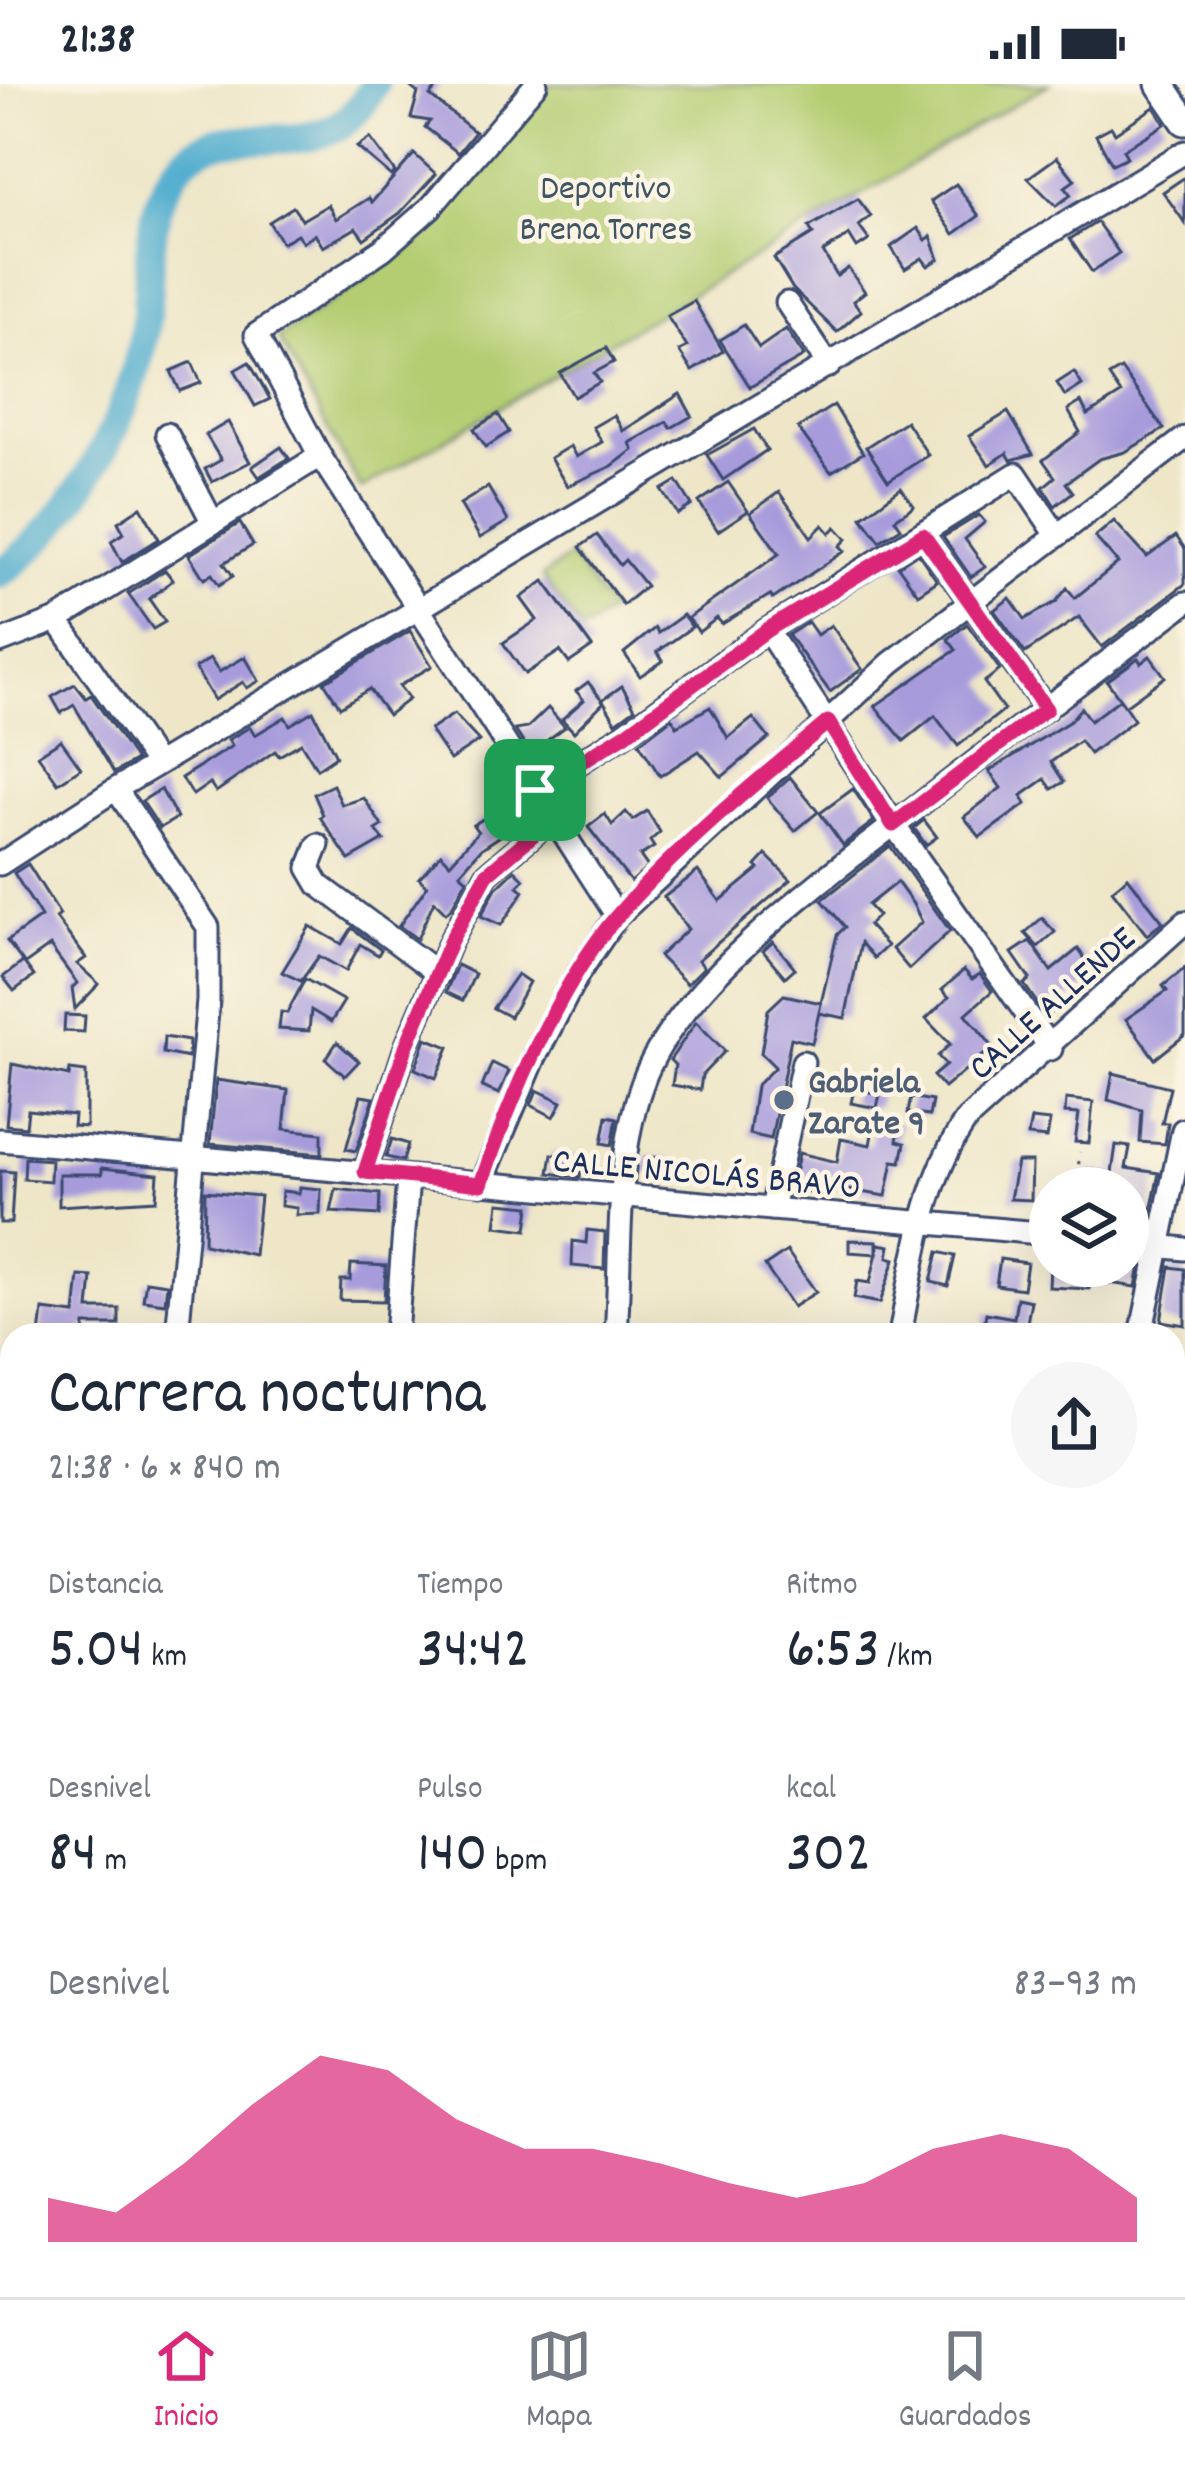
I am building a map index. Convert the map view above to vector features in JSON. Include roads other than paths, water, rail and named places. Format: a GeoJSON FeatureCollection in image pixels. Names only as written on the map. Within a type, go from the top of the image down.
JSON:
{"type":"FeatureCollection","features":[{"type":"Feature","properties":{"kind":"main road"},"geometry":{"type":"LineString","coordinates":[[1160,84],[1185,121]]}},
{"type":"Feature","properties":{"kind":"street"},"geometry":{"type":"LineString","coordinates":[[536,84],[431,207],[383,249],[256,335],[320,456],[617,916]]}},
{"type":"Feature","properties":{"kind":"street"},"geometry":{"type":"LineString","coordinates":[[0,864],[157,764],[1185,152]]}},
{"type":"Feature","properties":{"kind":"street"},"geometry":{"type":"LineString","coordinates":[[788,303],[829,366]]}},
{"type":"Feature","properties":{"kind":"street"},"geometry":{"type":"LineString","coordinates":[[167,434],[213,523]]}},
{"type":"Feature","properties":{"kind":"street"},"geometry":{"type":"LineString","coordinates":[[481,1184],[535,1057],[578,974],[617,916],[828,722],[970,601],[1185,438]]}},
{"type":"Feature","properties":{"kind":"street"},"geometry":{"type":"LineString","coordinates":[[0,642],[57,620],[320,456]]}},
{"type":"Feature","properties":{"kind":"street"},"geometry":{"type":"LineString","coordinates":[[535,790],[626,734],[767,630],[1016,474],[1057,535]]}},
{"type":"Feature","properties":{"kind":"street"},"geometry":{"type":"LineString","coordinates":[[923,535],[1046,709]]}},
{"type":"Feature","properties":{"kind":"street"},"geometry":{"type":"LineString","coordinates":[[617,1323],[626,1200],[623,1157],[647,1071],[677,1022],[749,944],[893,825],[1185,603]]}},
{"type":"Feature","properties":{"kind":"street"},"geometry":{"type":"LineString","coordinates":[[57,620],[157,764]]}},
{"type":"Feature","properties":{"kind":"street"},"geometry":{"type":"LineString","coordinates":[[767,630],[893,825],[1051,1049]]}},
{"type":"Feature","properties":{"kind":"street"},"geometry":{"type":"LineString","coordinates":[[116,789],[208,927],[208,1001],[179,1323]]}},
{"type":"Feature","properties":{"kind":"street"},"geometry":{"type":"LineString","coordinates":[[365,1172],[406,1047],[487,874],[553,818]]}},
{"type":"Feature","properties":{"kind":"street"},"geometry":{"type":"LineString","coordinates":[[317,845],[309,868],[319,885],[439,974]]}},
{"type":"Feature","properties":{"kind":"street","name":"CALLE ALLENDE"},"geometry":{"type":"LineString","coordinates":[[902,1323],[922,1223],[949,1145],[967,1119],[1051,1049],[1185,922]]}},
{"type":"Feature","properties":{"kind":"street"},"geometry":{"type":"LineString","coordinates":[[772,1209],[803,1062]]}},
{"type":"Feature","properties":{"kind":"street"},"geometry":{"type":"LineString","coordinates":[[1144,1323],[1183,1130]]}},
{"type":"Feature","properties":{"kind":"street","name":"CALLE NICOLÁS BRAVO"},"geometry":{"type":"LineString","coordinates":[[0,1140],[626,1200],[1029,1232]]}},
{"type":"Feature","properties":{"kind":"street"},"geometry":{"type":"LineString","coordinates":[[397,1323],[408,1178]]}},
{"type":"Feature","properties":{"kind":"street"},"geometry":{"type":"LineString","coordinates":[[1149,1245],[1185,1249]]}},
{"type":"Feature","properties":{"kind":"waterway"},"geometry":{"type":"LineString","coordinates":[[0,573],[53,524],[98,460],[116,424],[140,352],[154,221],[177,168],[198,150],[222,142],[304,137],[330,130],[354,113],[374,84]]}},
{"type":"Feature","properties":{"kind":"place","name":"Gabriela Zarate 9"},"geometry":{"type":"Point","coordinates":[784,1100]}},
{"type":"Feature","properties":{"kind":"park label","name":"Deportivo Brena Torres"},"geometry":{"type":"Point","coordinates":[606,206]}}]}
